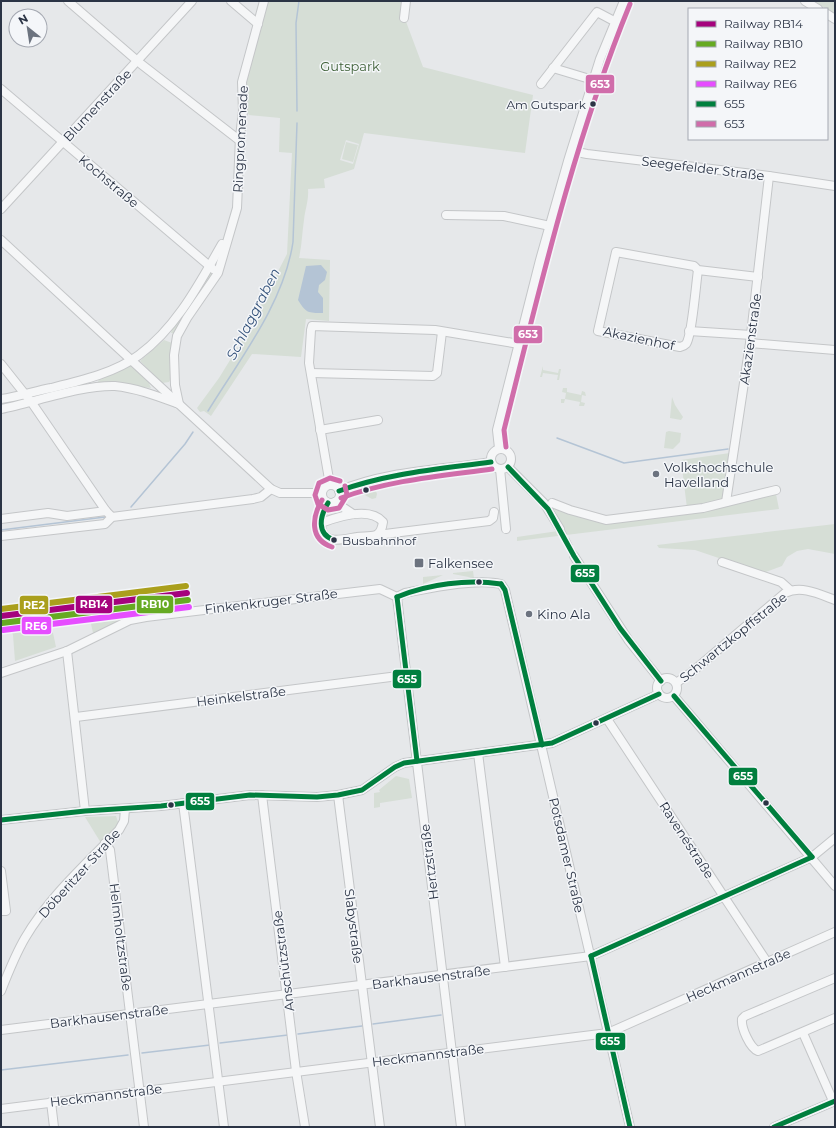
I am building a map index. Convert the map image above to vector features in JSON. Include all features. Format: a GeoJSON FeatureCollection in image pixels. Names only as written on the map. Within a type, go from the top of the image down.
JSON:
{"type":"FeatureCollection","features":[{"type":"Feature","properties":{"kind":"street"},"geometry":{"type":"LineString","coordinates":[[68,1],[138,61],[240,140]]}},
{"type":"Feature","properties":{"kind":"street","name":"Blumenstraße"},"geometry":{"type":"LineString","coordinates":[[1,209],[192,1]]}},
{"type":"Feature","properties":{"kind":"street"},"geometry":{"type":"LineString","coordinates":[[231,1],[258,24]]}},
{"type":"Feature","properties":{"kind":"street","name":"Ringpromenade"},"geometry":{"type":"LineString","coordinates":[[179,404],[175,385],[174,355],[177,336],[187,318],[218,273],[229,230],[237,208],[240,140],[243,111],[242,82],[264,1]]}},
{"type":"Feature","properties":{"kind":"street"},"geometry":{"type":"LineString","coordinates":[[404,18],[406,1]]}},
{"type":"Feature","properties":{"kind":"street"},"geometry":{"type":"LineString","coordinates":[[499,448],[497,430],[550,226],[593,80],[614,21],[624,1]]}},
{"type":"Feature","properties":{"kind":"street"},"geometry":{"type":"LineString","coordinates":[[805,1],[816,8]]}},
{"type":"Feature","properties":{"kind":"street"},"geometry":{"type":"LineString","coordinates":[[541,84],[597,12],[614,21]]}},
{"type":"Feature","properties":{"kind":"street"},"geometry":{"type":"LineString","coordinates":[[553,68],[593,80]]}},
{"type":"Feature","properties":{"kind":"street","name":"Kochstraße"},"geometry":{"type":"LineString","coordinates":[[1,89],[218,273]]}},
{"type":"Feature","properties":{"kind":"street","name":"Seegefelder Straße"},"geometry":{"type":"LineString","coordinates":[[572,151],[769,176],[835,186]]}},
{"type":"Feature","properties":{"kind":"street","name":"Akazienstraße"},"geometry":{"type":"LineString","coordinates":[[726,502],[750,343],[769,176]]}},
{"type":"Feature","properties":{"kind":"street"},"geometry":{"type":"LineString","coordinates":[[446,215],[504,216],[550,226]]}},
{"type":"Feature","properties":{"kind":"street","name":"Ringpromenade"},"geometry":{"type":"LineString","coordinates":[[1,399],[69,384],[113,369],[131,360],[163,333],[199,286],[229,230]]}},
{"type":"Feature","properties":{"kind":"street"},"geometry":{"type":"LineString","coordinates":[[1,240],[271,489],[280,493],[322,493]]}},
{"type":"Feature","properties":{"kind":"street","name":"Akazienhof"},"geometry":{"type":"LineString","coordinates":[[698,270],[687,343],[680,347],[598,331],[616,252],[694,266],[698,270],[758,277]]}},
{"type":"Feature","properties":{"kind":"street"},"geometry":{"type":"LineString","coordinates":[[330,485],[310,373],[309,363],[312,326],[435,330],[519,344]]}},
{"type":"Feature","properties":{"kind":"street","name":"Akazienhof"},"geometry":{"type":"LineString","coordinates":[[689,331],[751,335]]}},
{"type":"Feature","properties":{"kind":"street"},"geometry":{"type":"LineString","coordinates":[[310,373],[433,376],[437,372],[442,332]]}},
{"type":"Feature","properties":{"kind":"street"},"geometry":{"type":"LineString","coordinates":[[163,333],[176,341]]}},
{"type":"Feature","properties":{"kind":"street"},"geometry":{"type":"LineString","coordinates":[[750,343],[835,350]]}},
{"type":"Feature","properties":{"kind":"street"},"geometry":{"type":"LineString","coordinates":[[1,364],[32,403],[109,514]]}},
{"type":"Feature","properties":{"kind":"street"},"geometry":{"type":"LineString","coordinates":[[92,376],[97,387]]}},
{"type":"Feature","properties":{"kind":"street"},"geometry":{"type":"LineString","coordinates":[[1,409],[97,387],[116,386],[143,392],[179,404]]}},
{"type":"Feature","properties":{"kind":"street"},"geometry":{"type":"LineString","coordinates":[[320,430],[378,420]]}},
{"type":"Feature","properties":{"kind":"street"},"geometry":{"type":"LineString","coordinates":[[491,462],[494,452],[499,448]]}},
{"type":"Feature","properties":{"kind":"street"},"geometry":{"type":"LineString","coordinates":[[499,448],[510,453],[511,462],[504,468]]}},
{"type":"Feature","properties":{"kind":"street"},"geometry":{"type":"LineString","coordinates":[[491,462],[496,467],[504,468],[544,503],[560,529]]}},
{"type":"Feature","properties":{"kind":"street"},"geometry":{"type":"LineString","coordinates":[[339,491],[382,479],[491,462]]}},
{"type":"Feature","properties":{"kind":"street"},"geometry":{"type":"LineString","coordinates":[[504,468],[506,529]]}},
{"type":"Feature","properties":{"kind":"street"},"geometry":{"type":"LineString","coordinates":[[377,535],[382,530],[383,522],[379,518],[353,514],[331,502],[323,499],[322,493],[324,488],[330,485],[335,486],[339,491],[339,498],[331,502],[321,513],[323,536],[327,539],[334,540],[377,535],[489,521],[493,518],[494,512]]}},
{"type":"Feature","properties":{"kind":"street"},"geometry":{"type":"LineString","coordinates":[[1,519],[48,513],[67,516],[109,514],[253,499],[261,497],[271,489]]}},
{"type":"Feature","properties":{"kind":"street"},"geometry":{"type":"LineString","coordinates":[[552,503],[570,510],[606,520],[703,508],[776,490]]}},
{"type":"Feature","properties":{"kind":"street"},"geometry":{"type":"LineString","coordinates":[[1,536],[105,524],[109,514]]}},
{"type":"Feature","properties":{"kind":"street"},"geometry":{"type":"LineString","coordinates":[[321,523],[353,514]]}},
{"type":"Feature","properties":{"kind":"street"},"geometry":{"type":"LineString","coordinates":[[574,556],[626,637],[661,681]]}},
{"type":"Feature","properties":{"kind":"street"},"geometry":{"type":"LineString","coordinates":[[722,562],[781,582],[790,590],[809,590],[835,600]]}},
{"type":"Feature","properties":{"kind":"street","name":"Potsdamer Straße"},"geometry":{"type":"LineString","coordinates":[[397,597],[405,593],[448,585],[493,582],[501,584],[505,590],[630,1127]]}},
{"type":"Feature","properties":{"kind":"street","name":"Finkenkruger Straße"},"geometry":{"type":"LineString","coordinates":[[1,673],[67,651],[130,620],[380,589],[397,597]]}},
{"type":"Feature","properties":{"kind":"street","name":"Schwartzkopffstraße"},"geometry":{"type":"LineString","coordinates":[[676,683],[692,672],[790,590]]}},
{"type":"Feature","properties":{"kind":"street","name":"Hertzstraße"},"geometry":{"type":"LineString","coordinates":[[397,597],[461,1127]]}},
{"type":"Feature","properties":{"kind":"street"},"geometry":{"type":"LineString","coordinates":[[67,651],[76,717],[85,811]]}},
{"type":"Feature","properties":{"kind":"street","name":"Heinkelstraße"},"geometry":{"type":"LineString","coordinates":[[76,717],[406,675]]}},
{"type":"Feature","properties":{"kind":"street"},"geometry":{"type":"LineString","coordinates":[[659,694],[658,685],[661,681],[671,679],[676,683],[677,688],[674,696]]}},
{"type":"Feature","properties":{"kind":"street"},"geometry":{"type":"LineString","coordinates":[[1,820],[262,795],[317,797],[338,796],[362,790],[374,784],[395,767],[417,761],[552,743],[659,694],[668,698],[674,696]]}},
{"type":"Feature","properties":{"kind":"street"},"geometry":{"type":"LineString","coordinates":[[674,696],[812,857],[835,886]]}},
{"type":"Feature","properties":{"kind":"street","name":"Ravenéstraße"},"geometry":{"type":"LineString","coordinates":[[607,719],[767,962]]}},
{"type":"Feature","properties":{"kind":"street"},"geometry":{"type":"LineString","coordinates":[[478,754],[505,967]]}},
{"type":"Feature","properties":{"kind":"street","name":"Anschützstraße"},"geometry":{"type":"LineString","coordinates":[[262,795],[296,1071],[305,1127]]}},
{"type":"Feature","properties":{"kind":"street","name":"Slabystraße"},"geometry":{"type":"LineString","coordinates":[[338,796],[380,1127]]}},
{"type":"Feature","properties":{"kind":"street"},"geometry":{"type":"LineString","coordinates":[[183,803],[224,1127]]}},
{"type":"Feature","properties":{"kind":"street","name":"Döberitzer Straße"},"geometry":{"type":"LineString","coordinates":[[1,991],[18,952],[37,920],[70,880],[122,826],[125,809]]}},
{"type":"Feature","properties":{"kind":"street","name":"Barkhausenstraße"},"geometry":{"type":"LineString","coordinates":[[1,1030],[442,976],[591,956],[812,857],[835,838]]}},
{"type":"Feature","properties":{"kind":"street","name":"Helmholtzstraße"},"geometry":{"type":"LineString","coordinates":[[105,843],[110,850],[144,1127]]}},
{"type":"Feature","properties":{"kind":"street"},"geometry":{"type":"LineString","coordinates":[[1,871],[6,911],[1,911]]}},
{"type":"Feature","properties":{"kind":"street","name":"Heckmannstraße"},"geometry":{"type":"LineString","coordinates":[[1,1109],[139,1090],[608,1033],[835,932]]}},
{"type":"Feature","properties":{"kind":"street"},"geometry":{"type":"LineString","coordinates":[[835,978],[745,1016],[742,1019],[741,1024],[752,1046],[758,1051],[835,1018]]}},
{"type":"Feature","properties":{"kind":"street"},"geometry":{"type":"LineString","coordinates":[[774,1127],[834,1101],[803,1033]]}},
{"type":"Feature","properties":{"kind":"street"},"geometry":{"type":"LineString","coordinates":[[52,1102],[54,1127]]}},
{"type":"Feature","properties":{"kind":"green space","name":"Gutspark"},"geometry":{"type":"Polygon","coordinates":[[[266,1],[403,1],[405,19],[423,67],[533,95],[525,153],[364,133],[354,169],[324,179],[325,188],[308,189],[299,258],[330,260],[329,321],[306,319],[301,357],[252,354],[211,416],[204,411],[200,412],[197,408],[219,378],[243,339],[287,254],[292,153],[279,152],[280,118],[249,115],[243,106],[244,82],[266,1]],[[346,140],[340,160],[353,164],[359,144],[346,140]]]}},
{"type":"Feature","properties":{"kind":"green space"},"geometry":{"type":"Polygon","coordinates":[[[811,1],[835,1],[835,16],[828,12],[828,8],[811,1]]]}},
{"type":"Feature","properties":{"kind":"green space"},"geometry":{"type":"Polygon","coordinates":[[[346,142],[358,145],[353,162],[342,159],[346,142]]]}},
{"type":"Feature","properties":{"kind":"green space"},"geometry":{"type":"Polygon","coordinates":[[[210,272],[212,275],[175,333],[171,333],[172,329],[210,272]]]}},
{"type":"Feature","properties":{"kind":"green space"},"geometry":{"type":"Polygon","coordinates":[[[164,340],[172,343],[170,365],[172,376],[169,382],[162,383],[140,361],[164,340]]]}},
{"type":"Feature","properties":{"kind":"green space"},"geometry":{"type":"Polygon","coordinates":[[[130,363],[148,381],[151,388],[98,382],[99,379],[130,363]]]}},
{"type":"Feature","properties":{"kind":"green space"},"geometry":{"type":"Polygon","coordinates":[[[543,366],[543,370],[558,373],[559,369],[561,369],[559,380],[557,380],[558,375],[543,373],[542,377],[540,377],[543,366]]]}},
{"type":"Feature","properties":{"kind":"green space"},"geometry":{"type":"Polygon","coordinates":[[[563,388],[567,388],[567,392],[581,395],[582,391],[585,392],[586,396],[582,395],[581,402],[585,403],[584,406],[579,406],[580,402],[565,399],[566,393],[562,392],[563,388]]]}},
{"type":"Feature","properties":{"kind":"green space"},"geometry":{"type":"Polygon","coordinates":[[[672,397],[675,405],[683,417],[681,420],[670,418],[672,397]]]}},
{"type":"Feature","properties":{"kind":"green space"},"geometry":{"type":"Polygon","coordinates":[[[561,399],[565,399],[564,403],[561,403],[561,399]]]}},
{"type":"Feature","properties":{"kind":"green space"},"geometry":{"type":"Polygon","coordinates":[[[666,432],[681,433],[680,442],[673,449],[664,448],[666,432]]]}},
{"type":"Feature","properties":{"kind":"green space"},"geometry":{"type":"Polygon","coordinates":[[[730,453],[723,502],[687,508],[681,460],[730,453]]]}},
{"type":"Feature","properties":{"kind":"green space"},"geometry":{"type":"Polygon","coordinates":[[[375,488],[377,494],[376,498],[372,499],[363,494],[364,491],[375,488]]]}},
{"type":"Feature","properties":{"kind":"green space"},"geometry":{"type":"Polygon","coordinates":[[[776,494],[779,509],[517,541],[517,537],[565,530],[553,507],[604,524],[687,514],[776,494]]]}},
{"type":"Feature","properties":{"kind":"green space"},"geometry":{"type":"Polygon","coordinates":[[[835,524],[835,554],[808,549],[797,551],[787,557],[782,566],[763,573],[695,550],[659,548],[657,545],[835,524]]]}},
{"type":"Feature","properties":{"kind":"green space"},"geometry":{"type":"Polygon","coordinates":[[[473,571],[474,578],[453,574],[453,573],[473,571]]]}},
{"type":"Feature","properties":{"kind":"green space"},"geometry":{"type":"Polygon","coordinates":[[[443,575],[423,584],[423,577],[443,575]]]}},
{"type":"Feature","properties":{"kind":"green space"},"geometry":{"type":"Polygon","coordinates":[[[146,603],[147,613],[132,615],[93,633],[88,610],[146,603]]]}},
{"type":"Feature","properties":{"kind":"green space"},"geometry":{"type":"Polygon","coordinates":[[[49,614],[56,647],[15,661],[13,635],[7,620],[49,614]]]}},
{"type":"Feature","properties":{"kind":"green space"},"geometry":{"type":"Polygon","coordinates":[[[396,776],[409,779],[412,798],[380,803],[380,807],[374,808],[374,793],[380,792],[379,790],[396,776]]]}},
{"type":"Feature","properties":{"kind":"green space"},"geometry":{"type":"Polygon","coordinates":[[[116,816],[119,825],[101,843],[85,817],[116,816]]]}},
{"type":"Feature","properties":{"kind":"water"},"geometry":{"type":"Polygon","coordinates":[[[321,265],[327,272],[325,280],[319,285],[318,292],[323,298],[323,313],[314,313],[305,310],[298,300],[306,266],[321,265]]]}},
{"type":"Feature","properties":{"kind":"waterway","name":"Schlaggraben"},"geometry":{"type":"LineString","coordinates":[[297,111],[296,23],[299,1]]}},
{"type":"Feature","properties":{"kind":"waterway","name":"Schlaggraben"},"geometry":{"type":"LineString","coordinates":[[208,411],[247,351],[271,309],[288,265],[293,242],[297,123]]}},
{"type":"Feature","properties":{"kind":"waterway","name":"Schlaggraben"},"geometry":{"type":"LineString","coordinates":[[131,507],[185,444],[193,432]]}},
{"type":"Feature","properties":{"kind":"waterway"},"geometry":{"type":"LineString","coordinates":[[557,438],[624,463],[728,449]]}},
{"type":"Feature","properties":{"kind":"waterway","name":"Schlaggraben"},"geometry":{"type":"LineString","coordinates":[[1,530],[105,517]]}},
{"type":"Feature","properties":{"kind":"waterway"},"geometry":{"type":"LineString","coordinates":[[373,1024],[441,1015]]}},
{"type":"Feature","properties":{"kind":"waterway"},"geometry":{"type":"LineString","coordinates":[[298,1034],[362,1026]]}},
{"type":"Feature","properties":{"kind":"waterway"},"geometry":{"type":"LineString","coordinates":[[220,1043],[288,1035]]}},
{"type":"Feature","properties":{"kind":"waterway"},"geometry":{"type":"LineString","coordinates":[[142,1053],[210,1045]]}},
{"type":"Feature","properties":{"kind":"waterway"},"geometry":{"type":"LineString","coordinates":[[1,1070],[128,1055]]}},
{"type":"Feature","properties":{"kind":"tunnel"},"geometry":{"type":"LineString","coordinates":[[560,529],[574,556]]}},
{"type":"Feature","properties":{"kind":"rail line","name":"RE2"},"geometry":{"type":"LineString","coordinates":[[1,609],[186,586]]}},
{"type":"Feature","properties":{"kind":"rail line","name":"RB14"},"geometry":{"type":"LineString","coordinates":[[1,616],[187,593]]}},
{"type":"Feature","properties":{"kind":"rail line","name":"RB10"},"geometry":{"type":"LineString","coordinates":[[2,623],[188,600]]}},
{"type":"Feature","properties":{"kind":"rail line","name":"RE6"},"geometry":{"type":"LineString","coordinates":[[3,630],[189,607]]}},
{"type":"Feature","properties":{"kind":"transit line","name":"653"},"geometry":{"type":"LineString","coordinates":[[506,447],[504,430],[545,268],[575,161],[592,108],[630,4]]}},
{"type":"Feature","properties":{"kind":"transit line","name":"655"},"geometry":{"type":"LineString","coordinates":[[339,491],[395,476],[491,462]]}},
{"type":"Feature","properties":{"kind":"transit line","name":"655"},"geometry":{"type":"LineString","coordinates":[[508,467],[548,509],[574,556],[620,628],[661,681]]}},
{"type":"Feature","properties":{"kind":"transit line","name":"653"},"geometry":{"type":"LineString","coordinates":[[341,498],[397,483],[492,469]]}},
{"type":"Feature","properties":{"kind":"transit line","name":"653"},"geometry":{"type":"LineString","coordinates":[[340,481],[330,478],[319,483],[315,495],[318,504],[328,510],[339,508],[347,495],[345,486]]}},
{"type":"Feature","properties":{"kind":"transit line","name":"653"},"geometry":{"type":"LineString","coordinates":[[322,500],[316,513],[316,533],[319,539],[332,547]]}},
{"type":"Feature","properties":{"kind":"transit line","name":"655"},"geometry":{"type":"LineString","coordinates":[[328,503],[323,513],[321,524],[324,534],[334,540]]}},
{"type":"Feature","properties":{"kind":"transit line","name":"655"},"geometry":{"type":"LineString","coordinates":[[397,597],[422,589],[462,582],[501,584]]}},
{"type":"Feature","properties":{"kind":"transit line","name":"655"},"geometry":{"type":"LineString","coordinates":[[501,584],[505,590],[542,745]]}},
{"type":"Feature","properties":{"kind":"transit line","name":"655"},"geometry":{"type":"LineString","coordinates":[[397,597],[417,761]]}},
{"type":"Feature","properties":{"kind":"transit line","name":"655"},"geometry":{"type":"LineString","coordinates":[[1,820],[85,811],[161,806],[250,795],[317,797],[338,795],[362,790],[395,767],[404,763],[552,743],[659,694]]}},
{"type":"Feature","properties":{"kind":"transit line","name":"655"},"geometry":{"type":"LineString","coordinates":[[674,696],[812,857]]}},
{"type":"Feature","properties":{"kind":"transit line","name":"655"},"geometry":{"type":"LineString","coordinates":[[591,956],[812,857]]}},
{"type":"Feature","properties":{"kind":"transit line","name":"655"},"geometry":{"type":"LineString","coordinates":[[591,956],[630,1127]]}},
{"type":"Feature","properties":{"kind":"transit line","name":"655"},"geometry":{"type":"LineString","coordinates":[[774,1127],[835,1101]]}},
{"type":"Feature","properties":{"kind":"place","name":"Am Gutspark"},"geometry":{"type":"Point","coordinates":[593,104]}},
{"type":"Feature","properties":{"kind":"place","name":"Volkshochschule Havelland"},"geometry":{"type":"Point","coordinates":[656,474]}},
{"type":"Feature","properties":{"kind":"place","name":"Busbahnhof"},"geometry":{"type":"Point","coordinates":[334,540]}},
{"type":"Feature","properties":{"kind":"place","name":"Falkensee"},"geometry":{"type":"Point","coordinates":[419,563]}},
{"type":"Feature","properties":{"kind":"place","name":"Kino Ala"},"geometry":{"type":"Point","coordinates":[529,614]}}]}
